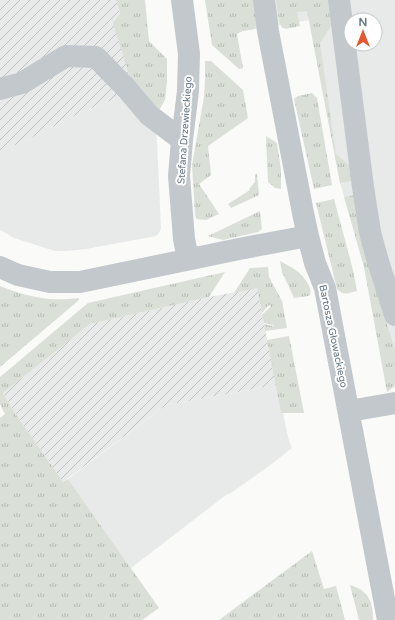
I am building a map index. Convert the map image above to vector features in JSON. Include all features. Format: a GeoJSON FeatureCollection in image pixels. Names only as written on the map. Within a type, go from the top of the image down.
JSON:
{"type":"FeatureCollection","features":[{"type":"Feature","properties":{"kind":"street","name":"Stefana Drzewieckiego"},"geometry":{"type":"LineString","coordinates":[[182,0],[189,54],[188,91],[179,176],[184,239],[188,259]]}},
{"type":"Feature","properties":{"kind":"street","name":"Bartosza Głowackiego"},"geometry":{"type":"LineString","coordinates":[[264,0],[268,31],[308,236],[315,263],[325,288],[388,620]]}},
{"type":"Feature","properties":{"kind":"street"},"geometry":{"type":"LineString","coordinates":[[339,0],[370,232],[395,315]]}},
{"type":"Feature","properties":{"kind":"street"},"geometry":{"type":"LineString","coordinates":[[0,89],[22,83],[66,56],[96,57],[127,88],[149,115],[182,140]]}},
{"type":"Feature","properties":{"kind":"street"},"geometry":{"type":"LineString","coordinates":[[0,267],[18,275],[50,282],[80,282],[308,236]]}},
{"type":"Feature","properties":{"kind":"street"},"geometry":{"type":"LineString","coordinates":[[349,411],[395,403]]}},
{"type":"Feature","properties":{"kind":"shaded area"},"geometry":{"type":"Polygon","coordinates":[[[0,0],[116,0],[137,78],[117,98],[82,112],[25,141],[0,151],[0,0]]]}},
{"type":"Feature","properties":{"kind":"shaded area"},"geometry":{"type":"Polygon","coordinates":[[[240,0],[395,0],[395,360],[340,183],[316,19],[243,31],[240,0]]]}},
{"type":"Feature","properties":{"kind":"shaded area"},"geometry":{"type":"Polygon","coordinates":[[[121,94],[156,134],[161,229],[159,233],[156,236],[86,249],[55,251],[14,238],[0,230],[0,151],[25,141],[82,112],[117,98],[121,94]]]}},
{"type":"Feature","properties":{"kind":"shaded area"},"geometry":{"type":"Polygon","coordinates":[[[257,288],[276,385],[166,405],[63,482],[13,410],[3,393],[90,324],[209,297],[257,288]]]}},
{"type":"Feature","properties":{"kind":"shaded area"},"geometry":{"type":"Polygon","coordinates":[[[276,385],[281,413],[283,413],[292,448],[269,466],[226,495],[131,568],[68,479],[166,405],[276,385]]]}},
{"type":"Feature","properties":{"kind":"green space"},"geometry":{"type":"Polygon","coordinates":[[[116,0],[145,0],[149,41],[167,59],[165,100],[158,112],[132,84],[113,23],[120,14],[116,0]]]}},
{"type":"Feature","properties":{"kind":"green space"},"geometry":{"type":"Polygon","coordinates":[[[205,0],[254,0],[257,19],[255,29],[243,31],[237,34],[243,68],[239,69],[212,45],[205,0]]]}},
{"type":"Feature","properties":{"kind":"green space"},"geometry":{"type":"Polygon","coordinates":[[[276,0],[328,0],[331,26],[320,43],[336,154],[350,166],[351,181],[340,183],[307,11],[297,12],[300,26],[285,29],[279,20],[276,0]]]}},
{"type":"Feature","properties":{"kind":"green space"},"geometry":{"type":"Polygon","coordinates":[[[205,61],[211,61],[243,90],[248,118],[208,146],[211,175],[199,184],[219,214],[206,220],[196,219],[192,165],[204,97],[205,61]]]}},
{"type":"Feature","properties":{"kind":"green space"},"geometry":{"type":"Polygon","coordinates":[[[312,93],[317,98],[332,185],[314,189],[294,99],[298,96],[312,93]]]}},
{"type":"Feature","properties":{"kind":"green space"},"geometry":{"type":"Polygon","coordinates":[[[266,136],[277,143],[281,170],[281,189],[275,188],[268,182],[266,136]]]}},
{"type":"Feature","properties":{"kind":"green space"},"geometry":{"type":"Polygon","coordinates":[[[255,174],[257,174],[259,195],[231,208],[228,204],[250,190],[249,189],[255,182],[255,174]]]}},
{"type":"Feature","properties":{"kind":"green space"},"geometry":{"type":"Polygon","coordinates":[[[354,195],[366,257],[395,350],[395,386],[387,392],[364,267],[344,197],[354,195]]]}},
{"type":"Feature","properties":{"kind":"green space"},"geometry":{"type":"Polygon","coordinates":[[[334,199],[353,270],[357,291],[349,293],[342,293],[337,289],[316,203],[334,199]]]}},
{"type":"Feature","properties":{"kind":"green space"},"geometry":{"type":"Polygon","coordinates":[[[260,211],[262,229],[258,232],[223,240],[208,236],[260,211]]]}},
{"type":"Feature","properties":{"kind":"green space"},"geometry":{"type":"Polygon","coordinates":[[[280,261],[302,276],[309,285],[311,292],[310,295],[294,298],[282,272],[280,261]]]}},
{"type":"Feature","properties":{"kind":"green space"},"geometry":{"type":"Polygon","coordinates":[[[268,267],[269,277],[282,301],[287,328],[265,331],[264,324],[274,325],[264,323],[262,315],[271,306],[269,305],[262,313],[257,288],[234,293],[250,268],[268,267]]]}},
{"type":"Feature","properties":{"kind":"green space"},"geometry":{"type":"Polygon","coordinates":[[[225,272],[209,297],[90,324],[3,393],[13,410],[63,482],[68,479],[159,608],[142,620],[0,620],[0,418],[5,414],[0,404],[0,377],[88,303],[225,272]]]}},
{"type":"Feature","properties":{"kind":"green space"},"geometry":{"type":"Polygon","coordinates":[[[0,286],[39,298],[79,298],[79,300],[0,367],[0,286]]]}},
{"type":"Feature","properties":{"kind":"green space"},"geometry":{"type":"Polygon","coordinates":[[[289,336],[304,413],[281,413],[267,340],[289,336]]]}},
{"type":"Feature","properties":{"kind":"green space"},"geometry":{"type":"Polygon","coordinates":[[[312,551],[324,589],[336,586],[345,620],[219,620],[312,551]]]}},
{"type":"Feature","properties":{"kind":"green space"},"geometry":{"type":"Polygon","coordinates":[[[350,585],[362,590],[369,598],[372,607],[373,620],[359,620],[350,585]]]}}]}
